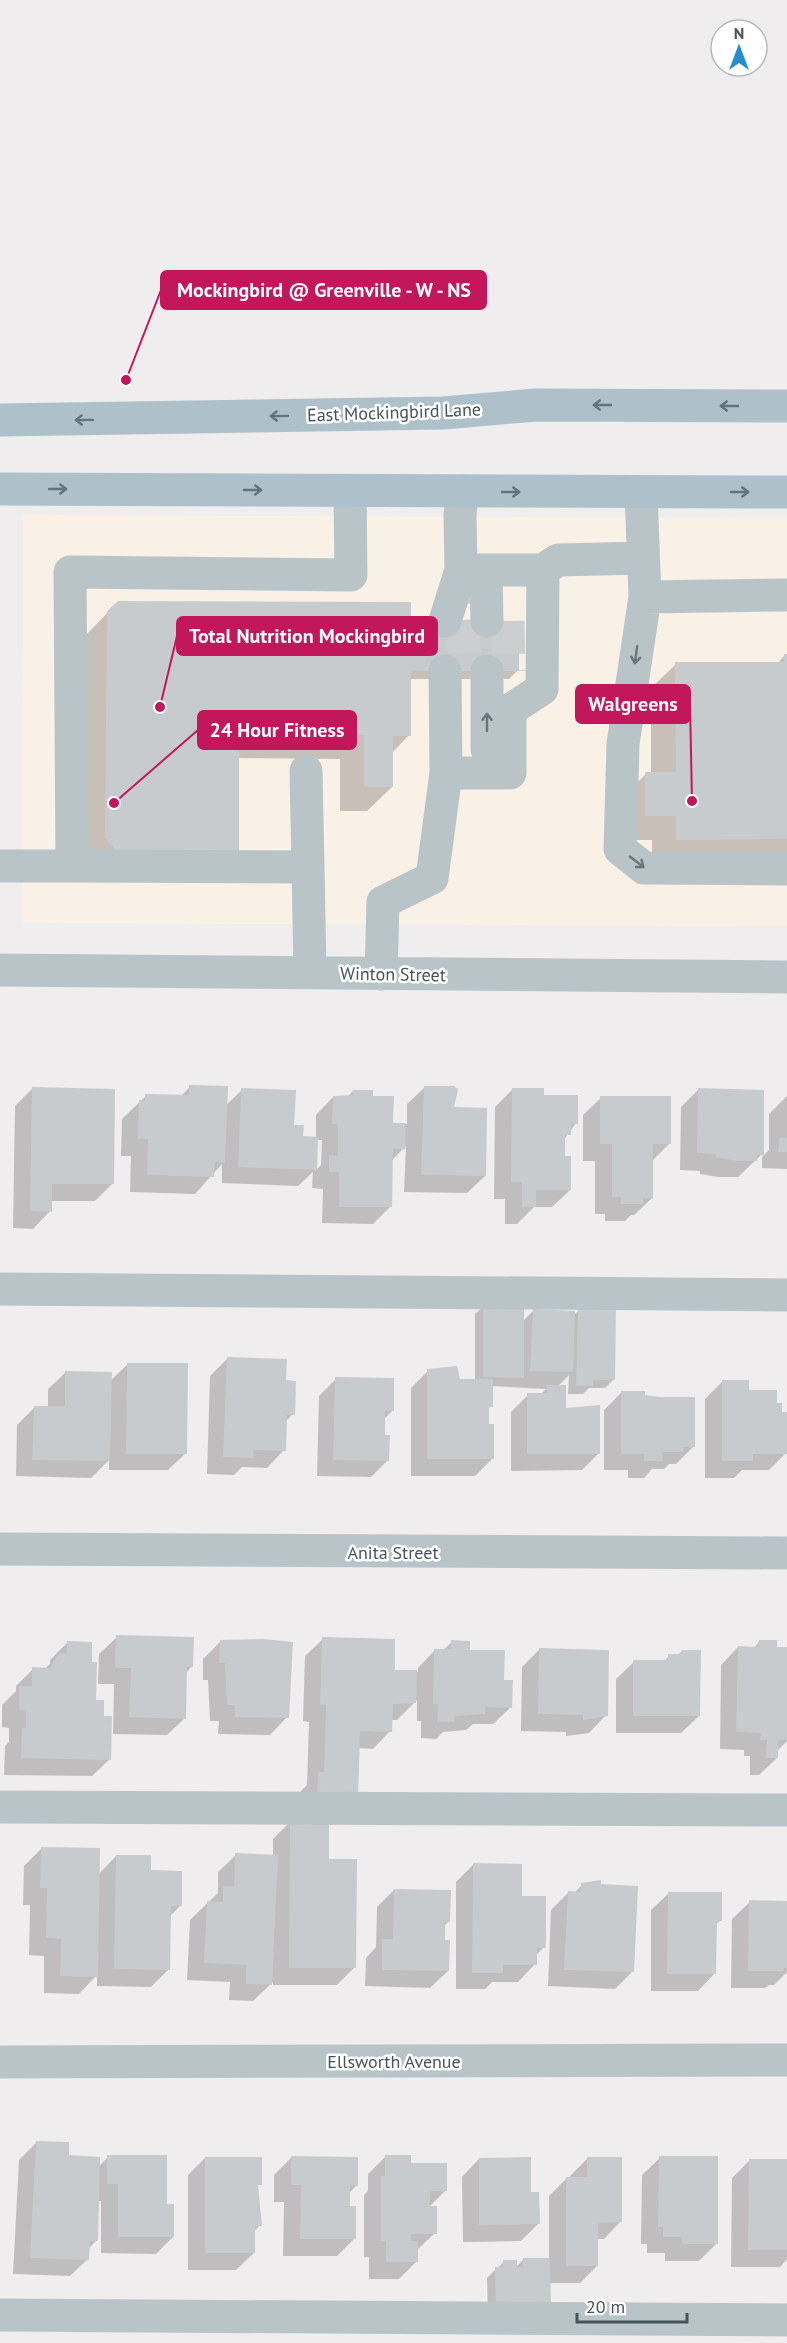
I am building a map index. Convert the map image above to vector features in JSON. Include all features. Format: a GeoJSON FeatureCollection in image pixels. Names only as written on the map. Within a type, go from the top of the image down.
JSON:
{"type":"FeatureCollection","features":[{"type":"Feature","properties":{"kind":"main road","name":"East Mockingbird Lane"},"geometry":{"type":"LineString","coordinates":[[0,420],[443,413],[536,405],[787,406]]}},
{"type":"Feature","properties":{"kind":"main road"},"geometry":{"type":"LineString","coordinates":[[0,489],[787,492]]}},
{"type":"Feature","properties":{"kind":"street"},"geometry":{"type":"LineString","coordinates":[[72,866],[70,572],[351,575],[350,491]]}},
{"type":"Feature","properties":{"kind":"street"},"geometry":{"type":"LineString","coordinates":[[462,491],[460,516],[485,570],[498,621]]}},
{"type":"Feature","properties":{"kind":"street"},"geometry":{"type":"LineString","coordinates":[[641,492],[645,597],[623,744],[620,849],[644,868],[787,869]]}},
{"type":"Feature","properties":{"kind":"street"},"geometry":{"type":"LineString","coordinates":[[485,570],[543,570],[558,560],[643,558]]}},
{"type":"Feature","properties":{"kind":"street"},"geometry":{"type":"LineString","coordinates":[[445,621],[485,570]]}},
{"type":"Feature","properties":{"kind":"street"},"geometry":{"type":"LineString","coordinates":[[510,710],[542,689],[543,570]]}},
{"type":"Feature","properties":{"kind":"street"},"geometry":{"type":"LineString","coordinates":[[645,597],[787,595]]}},
{"type":"Feature","properties":{"kind":"street"},"geometry":{"type":"LineString","coordinates":[[381,974],[383,902],[432,878],[466,773],[476,671],[510,710],[510,773],[466,773]]}},
{"type":"Feature","properties":{"kind":"street"},"geometry":{"type":"LineString","coordinates":[[306,771],[310,972]]}},
{"type":"Feature","properties":{"kind":"street"},"geometry":{"type":"LineString","coordinates":[[0,866],[308,867]]}},
{"type":"Feature","properties":{"kind":"street","name":"Winton Street"},"geometry":{"type":"LineString","coordinates":[[0,970],[787,977]]}},
{"type":"Feature","properties":{"kind":"street"},"geometry":{"type":"LineString","coordinates":[[0,1289],[787,1295]]}},
{"type":"Feature","properties":{"kind":"street","name":"Anita Street"},"geometry":{"type":"LineString","coordinates":[[0,1550],[787,1553]]}},
{"type":"Feature","properties":{"kind":"street"},"geometry":{"type":"LineString","coordinates":[[0,1807],[787,1810]]}},
{"type":"Feature","properties":{"kind":"street","name":"Ellsworth Avenue"},"geometry":{"type":"LineString","coordinates":[[0,2062],[787,2060]]}},
{"type":"Feature","properties":{"kind":"street"},"geometry":{"type":"LineString","coordinates":[[0,2315],[787,2320]]}},
{"type":"Feature","properties":{"kind":"shaded area"},"geometry":{"type":"Polygon","coordinates":[[[23,515],[787,518],[787,926],[22,923],[23,515]]]}},
{"type":"Feature","properties":{"kind":"building"},"geometry":{"type":"Polygon","coordinates":[[[118,601],[411,602],[411,621],[519,621],[519,671],[411,671],[411,736],[393,736],[393,787],[364,787],[364,735],[239,734],[239,851],[117,851],[105,838],[107,611],[118,601]]]}},
{"type":"Feature","properties":{"kind":"building"},"geometry":{"type":"Polygon","coordinates":[[[784,654],[787,654],[787,839],[676,840],[676,816],[645,816],[645,772],[676,772],[675,662],[784,662],[784,654]]]}},
{"type":"Feature","properties":{"kind":"building"},"geometry":{"type":"Polygon","coordinates":[[[189,1085],[228,1086],[225,1163],[215,1162],[214,1177],[147,1175],[148,1139],[138,1139],[139,1100],[145,1101],[145,1094],[189,1095],[189,1085]]]}},
{"type":"Feature","properties":{"kind":"building"},"geometry":{"type":"Polygon","coordinates":[[[424,1086],[454,1086],[458,1089],[454,1107],[487,1108],[486,1176],[421,1175],[424,1086]]]}},
{"type":"Feature","properties":{"kind":"building"},"geometry":{"type":"Polygon","coordinates":[[[32,1087],[115,1089],[114,1184],[52,1184],[52,1212],[30,1211],[32,1087]]]}},
{"type":"Feature","properties":{"kind":"building"},"geometry":{"type":"Polygon","coordinates":[[[241,1088],[296,1090],[294,1125],[304,1125],[303,1136],[318,1137],[317,1170],[238,1167],[241,1088]]]}},
{"type":"Feature","properties":{"kind":"building"},"geometry":{"type":"Polygon","coordinates":[[[512,1088],[544,1088],[544,1095],[578,1095],[578,1124],[571,1124],[571,1135],[565,1135],[565,1156],[571,1156],[571,1190],[536,1190],[536,1207],[522,1207],[522,1182],[511,1182],[512,1088]]]}},
{"type":"Feature","properties":{"kind":"building"},"geometry":{"type":"Polygon","coordinates":[[[698,1088],[764,1090],[764,1155],[757,1155],[757,1161],[736,1161],[716,1157],[716,1154],[697,1153],[698,1088]]]}},
{"type":"Feature","properties":{"kind":"building"},"geometry":{"type":"Polygon","coordinates":[[[353,1090],[373,1090],[373,1096],[394,1096],[393,1123],[406,1123],[405,1149],[393,1149],[392,1207],[339,1207],[339,1172],[329,1172],[329,1155],[338,1156],[338,1124],[332,1124],[333,1096],[353,1095],[353,1090]]]}},
{"type":"Feature","properties":{"kind":"building"},"geometry":{"type":"Polygon","coordinates":[[[600,1096],[671,1096],[671,1144],[653,1144],[653,1198],[643,1198],[643,1204],[621,1204],[621,1197],[612,1197],[612,1144],[600,1144],[600,1096]]]}},
{"type":"Feature","properties":{"kind":"building"},"geometry":{"type":"Polygon","coordinates":[[[779,1138],[787,1138],[787,1152],[778,1152],[779,1138]]]}},
{"type":"Feature","properties":{"kind":"building"},"geometry":{"type":"Polygon","coordinates":[[[483,1304],[524,1305],[524,1378],[483,1377],[483,1304]]]}},
{"type":"Feature","properties":{"kind":"building"},"geometry":{"type":"Polygon","coordinates":[[[533,1309],[575,1311],[573,1372],[530,1371],[533,1309]]]}},
{"type":"Feature","properties":{"kind":"building"},"geometry":{"type":"Polygon","coordinates":[[[578,1309],[616,1309],[615,1380],[593,1380],[593,1386],[576,1386],[578,1309]]]}},
{"type":"Feature","properties":{"kind":"building"},"geometry":{"type":"Polygon","coordinates":[[[227,1357],[287,1359],[286,1380],[296,1381],[295,1415],[287,1415],[286,1451],[254,1450],[253,1458],[223,1457],[227,1357]]]}},
{"type":"Feature","properties":{"kind":"building"},"geometry":{"type":"Polygon","coordinates":[[[127,1363],[188,1363],[187,1454],[126,1454],[127,1363]]]}},
{"type":"Feature","properties":{"kind":"building"},"geometry":{"type":"Polygon","coordinates":[[[457,1366],[460,1379],[493,1379],[493,1407],[489,1407],[489,1424],[494,1424],[494,1459],[427,1459],[427,1369],[457,1366]]]}},
{"type":"Feature","properties":{"kind":"building"},"geometry":{"type":"Polygon","coordinates":[[[65,1371],[112,1372],[110,1461],[32,1460],[34,1406],[65,1406],[65,1371]]]}},
{"type":"Feature","properties":{"kind":"building"},"geometry":{"type":"Polygon","coordinates":[[[335,1377],[394,1378],[394,1411],[385,1411],[385,1435],[390,1435],[389,1461],[333,1460],[335,1377]]]}},
{"type":"Feature","properties":{"kind":"building"},"geometry":{"type":"Polygon","coordinates":[[[722,1380],[749,1380],[749,1390],[777,1390],[777,1403],[782,1403],[782,1412],[787,1412],[787,1454],[753,1454],[753,1461],[722,1461],[722,1380]]]}},
{"type":"Feature","properties":{"kind":"building"},"geometry":{"type":"Polygon","coordinates":[[[547,1385],[566,1385],[566,1408],[600,1405],[600,1454],[527,1454],[527,1393],[547,1393],[547,1385]]]}},
{"type":"Feature","properties":{"kind":"building"},"geometry":{"type":"Polygon","coordinates":[[[621,1391],[645,1391],[645,1395],[660,1397],[695,1397],[695,1447],[683,1447],[683,1452],[662,1452],[663,1461],[644,1461],[644,1454],[621,1454],[621,1391]]]}},
{"type":"Feature","properties":{"kind":"building"},"geometry":{"type":"Polygon","coordinates":[[[116,1635],[194,1637],[193,1667],[187,1667],[186,1719],[129,1717],[131,1668],[115,1668],[116,1635]]]}},
{"type":"Feature","properties":{"kind":"building"},"geometry":{"type":"Polygon","coordinates":[[[322,1637],[395,1639],[395,1670],[417,1670],[416,1703],[393,1704],[392,1732],[360,1731],[358,1798],[317,1797],[318,1772],[324,1772],[326,1705],[320,1704],[322,1637]]]}},
{"type":"Feature","properties":{"kind":"building"},"geometry":{"type":"Polygon","coordinates":[[[263,1639],[293,1642],[289,1718],[235,1717],[235,1705],[227,1705],[225,1663],[219,1663],[220,1640],[263,1639]]]}},
{"type":"Feature","properties":{"kind":"building"},"geometry":{"type":"Polygon","coordinates":[[[451,1640],[470,1641],[470,1650],[505,1650],[504,1680],[513,1680],[512,1708],[485,1707],[485,1714],[454,1716],[454,1722],[437,1722],[438,1704],[433,1704],[434,1649],[451,1649],[451,1640]]]}},
{"type":"Feature","properties":{"kind":"building"},"geometry":{"type":"Polygon","coordinates":[[[759,1640],[777,1640],[777,1647],[787,1647],[787,1740],[778,1740],[778,1758],[766,1758],[767,1740],[760,1740],[761,1733],[736,1732],[738,1646],[758,1647],[759,1640]]]}},
{"type":"Feature","properties":{"kind":"building"},"geometry":{"type":"Polygon","coordinates":[[[67,1641],[92,1642],[92,1662],[97,1662],[96,1700],[104,1700],[104,1716],[112,1716],[111,1760],[21,1758],[22,1728],[26,1728],[26,1711],[19,1710],[19,1686],[32,1686],[32,1667],[50,1668],[59,1653],[67,1653],[67,1641]]]}},
{"type":"Feature","properties":{"kind":"building"},"geometry":{"type":"Polygon","coordinates":[[[539,1648],[609,1650],[608,1716],[583,1720],[583,1715],[538,1714],[539,1648]]]}},
{"type":"Feature","properties":{"kind":"building"},"geometry":{"type":"Polygon","coordinates":[[[682,1650],[701,1650],[700,1716],[633,1716],[633,1660],[668,1660],[668,1654],[682,1654],[682,1650]]]}},
{"type":"Feature","properties":{"kind":"building"},"geometry":{"type":"Polygon","coordinates":[[[290,1820],[329,1820],[329,1859],[357,1859],[356,1968],[289,1968],[290,1820]]]}},
{"type":"Feature","properties":{"kind":"building"},"geometry":{"type":"Polygon","coordinates":[[[41,1847],[100,1848],[98,1977],[60,1976],[61,1939],[46,1938],[47,1888],[40,1888],[41,1847]]]}},
{"type":"Feature","properties":{"kind":"building"},"geometry":{"type":"Polygon","coordinates":[[[235,1853],[278,1855],[272,1985],[246,1984],[246,1965],[204,1963],[207,1901],[223,1902],[223,1886],[234,1886],[235,1853]]]}},
{"type":"Feature","properties":{"kind":"building"},"geometry":{"type":"Polygon","coordinates":[[[116,1855],[151,1855],[151,1870],[182,1871],[182,1906],[171,1906],[170,1970],[114,1969],[116,1855]]]}},
{"type":"Feature","properties":{"kind":"building"},"geometry":{"type":"Polygon","coordinates":[[[473,1863],[522,1864],[522,1896],[546,1896],[546,1948],[537,1948],[537,1965],[503,1965],[503,1973],[472,1973],[473,1863]]]}},
{"type":"Feature","properties":{"kind":"building"},"geometry":{"type":"Polygon","coordinates":[[[601,1880],[601,1884],[638,1886],[634,1972],[564,1970],[568,1891],[581,1892],[581,1883],[601,1880]]]}},
{"type":"Feature","properties":{"kind":"building"},"geometry":{"type":"Polygon","coordinates":[[[394,1889],[451,1890],[450,1922],[445,1922],[445,1940],[450,1940],[449,1971],[382,1970],[382,1939],[393,1939],[394,1889]]]}},
{"type":"Feature","properties":{"kind":"building"},"geometry":{"type":"Polygon","coordinates":[[[668,1892],[722,1892],[722,1921],[717,1921],[716,1974],[667,1974],[668,1892]]]}},
{"type":"Feature","properties":{"kind":"building"},"geometry":{"type":"Polygon","coordinates":[[[749,1900],[787,1901],[787,1968],[784,1968],[784,1971],[748,1971],[749,1900]]]}},
{"type":"Feature","properties":{"kind":"building"},"geometry":{"type":"Polygon","coordinates":[[[36,2141],[69,2142],[69,2155],[100,2157],[98,2241],[90,2241],[89,2260],[30,2258],[36,2141]]]}},
{"type":"Feature","properties":{"kind":"building"},"geometry":{"type":"Polygon","coordinates":[[[107,2155],[167,2155],[167,2204],[174,2204],[174,2237],[118,2237],[118,2184],[107,2184],[107,2155]]]}},
{"type":"Feature","properties":{"kind":"building"},"geometry":{"type":"Polygon","coordinates":[[[385,2155],[411,2155],[411,2163],[447,2163],[447,2191],[430,2191],[430,2206],[437,2206],[437,2234],[411,2234],[411,2241],[418,2241],[418,2262],[386,2262],[386,2241],[381,2241],[381,2176],[385,2176],[385,2155]]]}},
{"type":"Feature","properties":{"kind":"building"},"geometry":{"type":"Polygon","coordinates":[[[291,2156],[358,2157],[358,2186],[350,2186],[350,2206],[356,2206],[356,2239],[300,2239],[301,2185],[291,2185],[291,2156]]]}},
{"type":"Feature","properties":{"kind":"building"},"geometry":{"type":"Polygon","coordinates":[[[659,2156],[718,2156],[718,2244],[682,2244],[682,2237],[663,2237],[663,2227],[658,2227],[659,2156]]]}},
{"type":"Feature","properties":{"kind":"building"},"geometry":{"type":"Polygon","coordinates":[[[205,2157],[262,2157],[262,2185],[258,2185],[262,2226],[255,2226],[255,2253],[205,2253],[205,2157]]]}},
{"type":"Feature","properties":{"kind":"building"},"geometry":{"type":"Polygon","coordinates":[[[531,2157],[531,2192],[539,2192],[540,2224],[479,2225],[479,2158],[531,2157]]]}},
{"type":"Feature","properties":{"kind":"building"},"geometry":{"type":"Polygon","coordinates":[[[587,2157],[622,2157],[622,2222],[598,2223],[598,2266],[566,2266],[566,2177],[587,2177],[587,2157]]]}},
{"type":"Feature","properties":{"kind":"building"},"geometry":{"type":"Polygon","coordinates":[[[749,2159],[787,2159],[787,2250],[748,2250],[749,2159]]]}},
{"type":"Feature","properties":{"kind":"building"},"geometry":{"type":"Polygon","coordinates":[[[523,2258],[550,2258],[551,2307],[496,2308],[495,2267],[503,2267],[503,2260],[517,2260],[517,2267],[523,2267],[523,2258]]]}},
{"type":"Feature","properties":{"kind":"tunnel"},"geometry":{"type":"LineString","coordinates":[[461,571],[465,671]]}},
{"type":"Feature","properties":{"kind":"tunnel"},"geometry":{"type":"LineString","coordinates":[[508,621],[509,671]]}},
{"type":"Feature","properties":{"kind":"place","name":"Mockingbird @ Greenville - W - NS"},"geometry":{"type":"Point","coordinates":[126,380]}},
{"type":"Feature","properties":{"kind":"place","name":"Total Nutrition Mockingbird"},"geometry":{"type":"Point","coordinates":[160,707]}},
{"type":"Feature","properties":{"kind":"place","name":"Walgreens"},"geometry":{"type":"Point","coordinates":[692,801]}},
{"type":"Feature","properties":{"kind":"place","name":"24 Hour Fitness"},"geometry":{"type":"Point","coordinates":[114,803]}}]}
